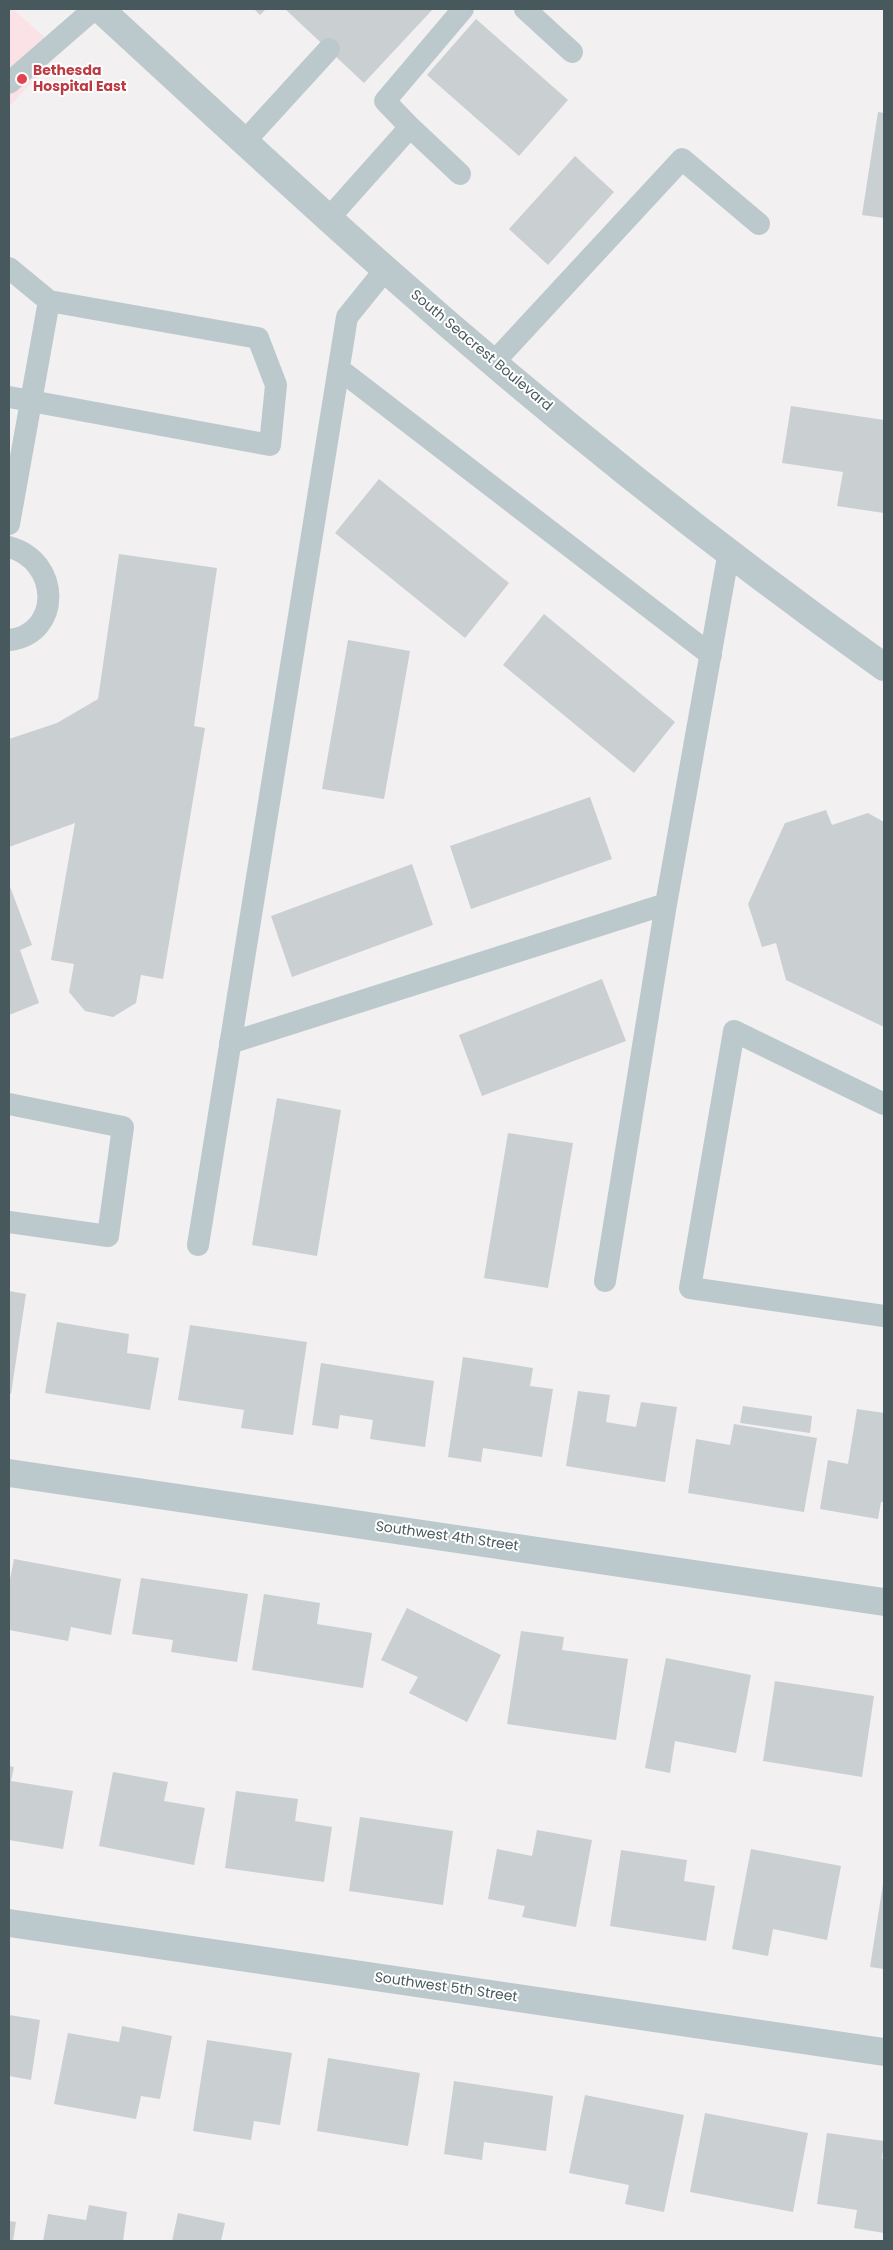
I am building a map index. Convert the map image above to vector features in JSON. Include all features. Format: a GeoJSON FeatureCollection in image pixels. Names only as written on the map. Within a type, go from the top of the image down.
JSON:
{"type":"FeatureCollection","features":[{"type":"Feature","properties":{"kind":"street","name":"South Seacrest Boulevard"},"geometry":{"type":"LineString","coordinates":[[100,9],[385,270],[591,444],[804,610],[884,667]]}},
{"type":"Feature","properties":{"kind":"street","name":"Southwest 4th Street"},"geometry":{"type":"LineString","coordinates":[[9,1473],[884,1602]]}},
{"type":"Feature","properties":{"kind":"street","name":"Southwest 5th Street"},"geometry":{"type":"LineString","coordinates":[[9,1923],[884,2052]]}},
{"type":"Feature","properties":{"kind":"lane"},"geometry":{"type":"LineString","coordinates":[[9,83],[94,9]]}},
{"type":"Feature","properties":{"kind":"lane"},"geometry":{"type":"LineString","coordinates":[[460,174],[385,101],[463,9]]}},
{"type":"Feature","properties":{"kind":"lane"},"geometry":{"type":"LineString","coordinates":[[525,9],[572,52]]}},
{"type":"Feature","properties":{"kind":"lane"},"geometry":{"type":"LineString","coordinates":[[245,141],[329,50]]}},
{"type":"Feature","properties":{"kind":"lane"},"geometry":{"type":"LineString","coordinates":[[329,218],[410,127]]}},
{"type":"Feature","properties":{"kind":"lane"},"geometry":{"type":"LineString","coordinates":[[494,362],[682,159],[759,224]]}},
{"type":"Feature","properties":{"kind":"lane"},"geometry":{"type":"LineString","coordinates":[[9,268],[49,301],[258,338],[276,385],[270,445],[20,399]]}},
{"type":"Feature","properties":{"kind":"lane"},"geometry":{"type":"LineString","coordinates":[[198,1245],[347,316],[385,270]]}},
{"type":"Feature","properties":{"kind":"lane"},"geometry":{"type":"LineString","coordinates":[[9,524],[20,399],[49,301]]}},
{"type":"Feature","properties":{"kind":"lane"},"geometry":{"type":"LineString","coordinates":[[339,369],[711,655]]}},
{"type":"Feature","properties":{"kind":"lane"},"geometry":{"type":"LineString","coordinates":[[9,547],[30,556],[41,568],[48,584],[48,601],[43,617],[32,630],[18,639],[9,640]]}},
{"type":"Feature","properties":{"kind":"lane"},"geometry":{"type":"LineString","coordinates":[[605,1281],[666,904],[730,551]]}},
{"type":"Feature","properties":{"kind":"lane"},"geometry":{"type":"LineString","coordinates":[[230,1043],[666,904]]}},
{"type":"Feature","properties":{"kind":"lane"},"geometry":{"type":"LineString","coordinates":[[884,1104],[734,1031],[690,1288],[884,1316]]}},
{"type":"Feature","properties":{"kind":"lane"},"geometry":{"type":"LineString","coordinates":[[9,1104],[123,1127],[108,1236],[9,1222]]}},
{"type":"Feature","properties":{"kind":"shaded area","name":"Bethesda Hospital East"},"geometry":{"type":"Polygon","coordinates":[[[9,9],[13,9],[60,51],[9,107],[9,9]]]}},
{"type":"Feature","properties":{"kind":"building"},"geometry":{"type":"Polygon","coordinates":[[[254,9],[266,9],[260,15],[254,9]]]}},
{"type":"Feature","properties":{"kind":"building"},"geometry":{"type":"Polygon","coordinates":[[[285,9],[433,9],[364,83],[285,9]]]}},
{"type":"Feature","properties":{"kind":"building"},"geometry":{"type":"Polygon","coordinates":[[[476,19],[568,100],[519,156],[427,75],[476,19]]]}},
{"type":"Feature","properties":{"kind":"building"},"geometry":{"type":"Polygon","coordinates":[[[878,112],[884,113],[884,218],[862,215],[878,112]]]}},
{"type":"Feature","properties":{"kind":"building"},"geometry":{"type":"Polygon","coordinates":[[[575,156],[614,192],[548,265],[509,229],[575,156]]]}},
{"type":"Feature","properties":{"kind":"building"},"geometry":{"type":"Polygon","coordinates":[[[791,406],[884,420],[884,513],[837,506],[843,472],[782,463],[791,406]]]}},
{"type":"Feature","properties":{"kind":"building"},"geometry":{"type":"Polygon","coordinates":[[[379,479],[509,583],[465,638],[335,533],[379,479]]]}},
{"type":"Feature","properties":{"kind":"building"},"geometry":{"type":"Polygon","coordinates":[[[119,554],[217,568],[194,726],[205,728],[163,979],[141,975],[136,1003],[113,1017],[85,1011],[69,992],[74,964],[51,960],[75,823],[9,847],[9,739],[57,723],[98,699],[119,554]]]}},
{"type":"Feature","properties":{"kind":"building"},"geometry":{"type":"Polygon","coordinates":[[[544,614],[675,722],[634,773],[503,665],[544,614]]]}},
{"type":"Feature","properties":{"kind":"building"},"geometry":{"type":"Polygon","coordinates":[[[348,640],[410,651],[384,799],[322,789],[348,640]]]}},
{"type":"Feature","properties":{"kind":"building"},"geometry":{"type":"Polygon","coordinates":[[[590,797],[612,859],[471,909],[450,846],[590,797]]]}},
{"type":"Feature","properties":{"kind":"building"},"geometry":{"type":"Polygon","coordinates":[[[826,810],[832,825],[868,813],[884,822],[884,1027],[786,980],[776,943],[762,947],[748,904],[785,823],[826,810]]]}},
{"type":"Feature","properties":{"kind":"building"},"geometry":{"type":"Polygon","coordinates":[[[412,864],[433,925],[292,977],[271,916],[412,864]]]}},
{"type":"Feature","properties":{"kind":"building"},"geometry":{"type":"Polygon","coordinates":[[[9,884],[32,945],[20,950],[39,1003],[9,1015],[9,884]]]}},
{"type":"Feature","properties":{"kind":"building"},"geometry":{"type":"Polygon","coordinates":[[[602,979],[626,1041],[482,1096],[459,1035],[602,979]]]}},
{"type":"Feature","properties":{"kind":"building"},"geometry":{"type":"Polygon","coordinates":[[[277,1098],[341,1110],[317,1256],[252,1245],[277,1098]]]}},
{"type":"Feature","properties":{"kind":"building"},"geometry":{"type":"Polygon","coordinates":[[[508,1133],[573,1143],[548,1288],[484,1278],[508,1133]]]}},
{"type":"Feature","properties":{"kind":"building"},"geometry":{"type":"Polygon","coordinates":[[[9,1291],[26,1294],[11,1394],[9,1393],[9,1291]]]}},
{"type":"Feature","properties":{"kind":"building"},"geometry":{"type":"Polygon","coordinates":[[[57,1322],[129,1334],[127,1353],[159,1358],[150,1410],[45,1393],[57,1322]]]}},
{"type":"Feature","properties":{"kind":"building"},"geometry":{"type":"Polygon","coordinates":[[[190,1325],[307,1342],[293,1435],[241,1428],[244,1410],[178,1400],[190,1325]]]}},
{"type":"Feature","properties":{"kind":"building"},"geometry":{"type":"Polygon","coordinates":[[[463,1357],[533,1368],[530,1386],[553,1389],[542,1457],[483,1448],[481,1462],[448,1457],[463,1357]]]}},
{"type":"Feature","properties":{"kind":"building"},"geometry":{"type":"Polygon","coordinates":[[[321,1363],[434,1381],[425,1447],[370,1439],[373,1420],[340,1415],[338,1429],[312,1425],[321,1363]]]}},
{"type":"Feature","properties":{"kind":"building"},"geometry":{"type":"Polygon","coordinates":[[[578,1391],[610,1395],[606,1422],[636,1427],[641,1402],[677,1407],[665,1482],[566,1466],[578,1391]]]}},
{"type":"Feature","properties":{"kind":"building"},"geometry":{"type":"Polygon","coordinates":[[[743,1406],[812,1416],[810,1433],[740,1423],[743,1406]]]}},
{"type":"Feature","properties":{"kind":"building"},"geometry":{"type":"Polygon","coordinates":[[[857,1409],[884,1413],[884,1502],[881,1502],[878,1519],[820,1509],[828,1460],[848,1464],[857,1409]]]}},
{"type":"Feature","properties":{"kind":"building"},"geometry":{"type":"Polygon","coordinates":[[[734,1424],[817,1438],[804,1512],[688,1493],[696,1439],[730,1445],[734,1424]]]}},
{"type":"Feature","properties":{"kind":"building"},"geometry":{"type":"Polygon","coordinates":[[[14,1559],[121,1579],[111,1635],[71,1627],[68,1641],[9,1630],[9,1584],[14,1559]]]}},
{"type":"Feature","properties":{"kind":"building"},"geometry":{"type":"Polygon","coordinates":[[[141,1578],[248,1594],[237,1662],[171,1652],[173,1640],[132,1634],[141,1578]]]}},
{"type":"Feature","properties":{"kind":"building"},"geometry":{"type":"Polygon","coordinates":[[[264,1594],[320,1603],[317,1624],[372,1633],[363,1688],[252,1670],[264,1594]]]}},
{"type":"Feature","properties":{"kind":"building"},"geometry":{"type":"Polygon","coordinates":[[[407,1608],[501,1655],[467,1722],[409,1693],[418,1677],[381,1660],[407,1608]]]}},
{"type":"Feature","properties":{"kind":"building"},"geometry":{"type":"Polygon","coordinates":[[[521,1631],[564,1637],[562,1650],[628,1659],[616,1740],[507,1724],[521,1631]]]}},
{"type":"Feature","properties":{"kind":"building"},"geometry":{"type":"Polygon","coordinates":[[[666,1658],[751,1675],[736,1753],[675,1741],[670,1773],[645,1768],[666,1658]]]}},
{"type":"Feature","properties":{"kind":"building"},"geometry":{"type":"Polygon","coordinates":[[[775,1681],[874,1696],[862,1777],[763,1761],[775,1681]]]}},
{"type":"Feature","properties":{"kind":"building"},"geometry":{"type":"Polygon","coordinates":[[[9,1766],[14,1767],[11,1781],[73,1791],[63,1849],[9,1840],[9,1766]]]}},
{"type":"Feature","properties":{"kind":"building"},"geometry":{"type":"Polygon","coordinates":[[[113,1772],[168,1782],[164,1801],[205,1808],[194,1865],[99,1846],[113,1772]]]}},
{"type":"Feature","properties":{"kind":"building"},"geometry":{"type":"Polygon","coordinates":[[[236,1791],[298,1799],[295,1821],[332,1827],[324,1882],[225,1868],[236,1791]]]}},
{"type":"Feature","properties":{"kind":"building"},"geometry":{"type":"Polygon","coordinates":[[[360,1817],[453,1831],[443,1905],[349,1891],[360,1817]]]}},
{"type":"Feature","properties":{"kind":"building"},"geometry":{"type":"Polygon","coordinates":[[[537,1830],[592,1840],[576,1927],[522,1917],[525,1906],[488,1899],[497,1849],[532,1856],[537,1830]]]}},
{"type":"Feature","properties":{"kind":"building"},"geometry":{"type":"Polygon","coordinates":[[[751,1849],[841,1866],[827,1940],[773,1929],[768,1956],[732,1949],[751,1849]]]}},
{"type":"Feature","properties":{"kind":"building"},"geometry":{"type":"Polygon","coordinates":[[[621,1850],[687,1860],[684,1881],[715,1886],[706,1941],[610,1926],[621,1850]]]}},
{"type":"Feature","properties":{"kind":"building"},"geometry":{"type":"Polygon","coordinates":[[[884,1884],[884,1969],[870,1967],[884,1884]]]}},
{"type":"Feature","properties":{"kind":"building"},"geometry":{"type":"Polygon","coordinates":[[[9,2015],[40,2020],[31,2080],[9,2076],[9,2015]]]}},
{"type":"Feature","properties":{"kind":"building"},"geometry":{"type":"Polygon","coordinates":[[[122,2026],[172,2036],[160,2099],[141,2096],[136,2119],[54,2104],[68,2033],[119,2042],[122,2026]]]}},
{"type":"Feature","properties":{"kind":"building"},"geometry":{"type":"Polygon","coordinates":[[[207,2040],[292,2053],[280,2125],[254,2121],[251,2140],[193,2131],[207,2040]]]}},
{"type":"Feature","properties":{"kind":"building"},"geometry":{"type":"Polygon","coordinates":[[[328,2058],[420,2073],[408,2146],[317,2131],[328,2058]]]}},
{"type":"Feature","properties":{"kind":"building"},"geometry":{"type":"Polygon","coordinates":[[[454,2081],[553,2096],[546,2151],[484,2142],[482,2160],[444,2154],[454,2081]]]}},
{"type":"Feature","properties":{"kind":"building"},"geometry":{"type":"Polygon","coordinates":[[[585,2095],[684,2115],[664,2212],[625,2204],[629,2185],[569,2173],[585,2095]]]}},
{"type":"Feature","properties":{"kind":"building"},"geometry":{"type":"Polygon","coordinates":[[[705,2113],[808,2133],[793,2212],[690,2192],[705,2113]]]}},
{"type":"Feature","properties":{"kind":"building"},"geometry":{"type":"Polygon","coordinates":[[[827,2133],[884,2141],[882,2159],[884,2159],[884,2233],[854,2228],[857,2210],[817,2204],[827,2133]]]}},
{"type":"Feature","properties":{"kind":"building"},"geometry":{"type":"Polygon","coordinates":[[[89,2205],[127,2212],[123,2241],[43,2241],[48,2214],[86,2220],[89,2205]]]}},
{"type":"Feature","properties":{"kind":"building"},"geometry":{"type":"Polygon","coordinates":[[[178,2213],[225,2223],[221,2241],[172,2241],[178,2213]]]}},
{"type":"Feature","properties":{"kind":"building"},"geometry":{"type":"Polygon","coordinates":[[[9,2221],[16,2222],[13,2241],[9,2241],[9,2221]]]}},
{"type":"Feature","properties":{"kind":"place","name":"Bethesda Hospital East"},"geometry":{"type":"Point","coordinates":[22,79]}}]}
